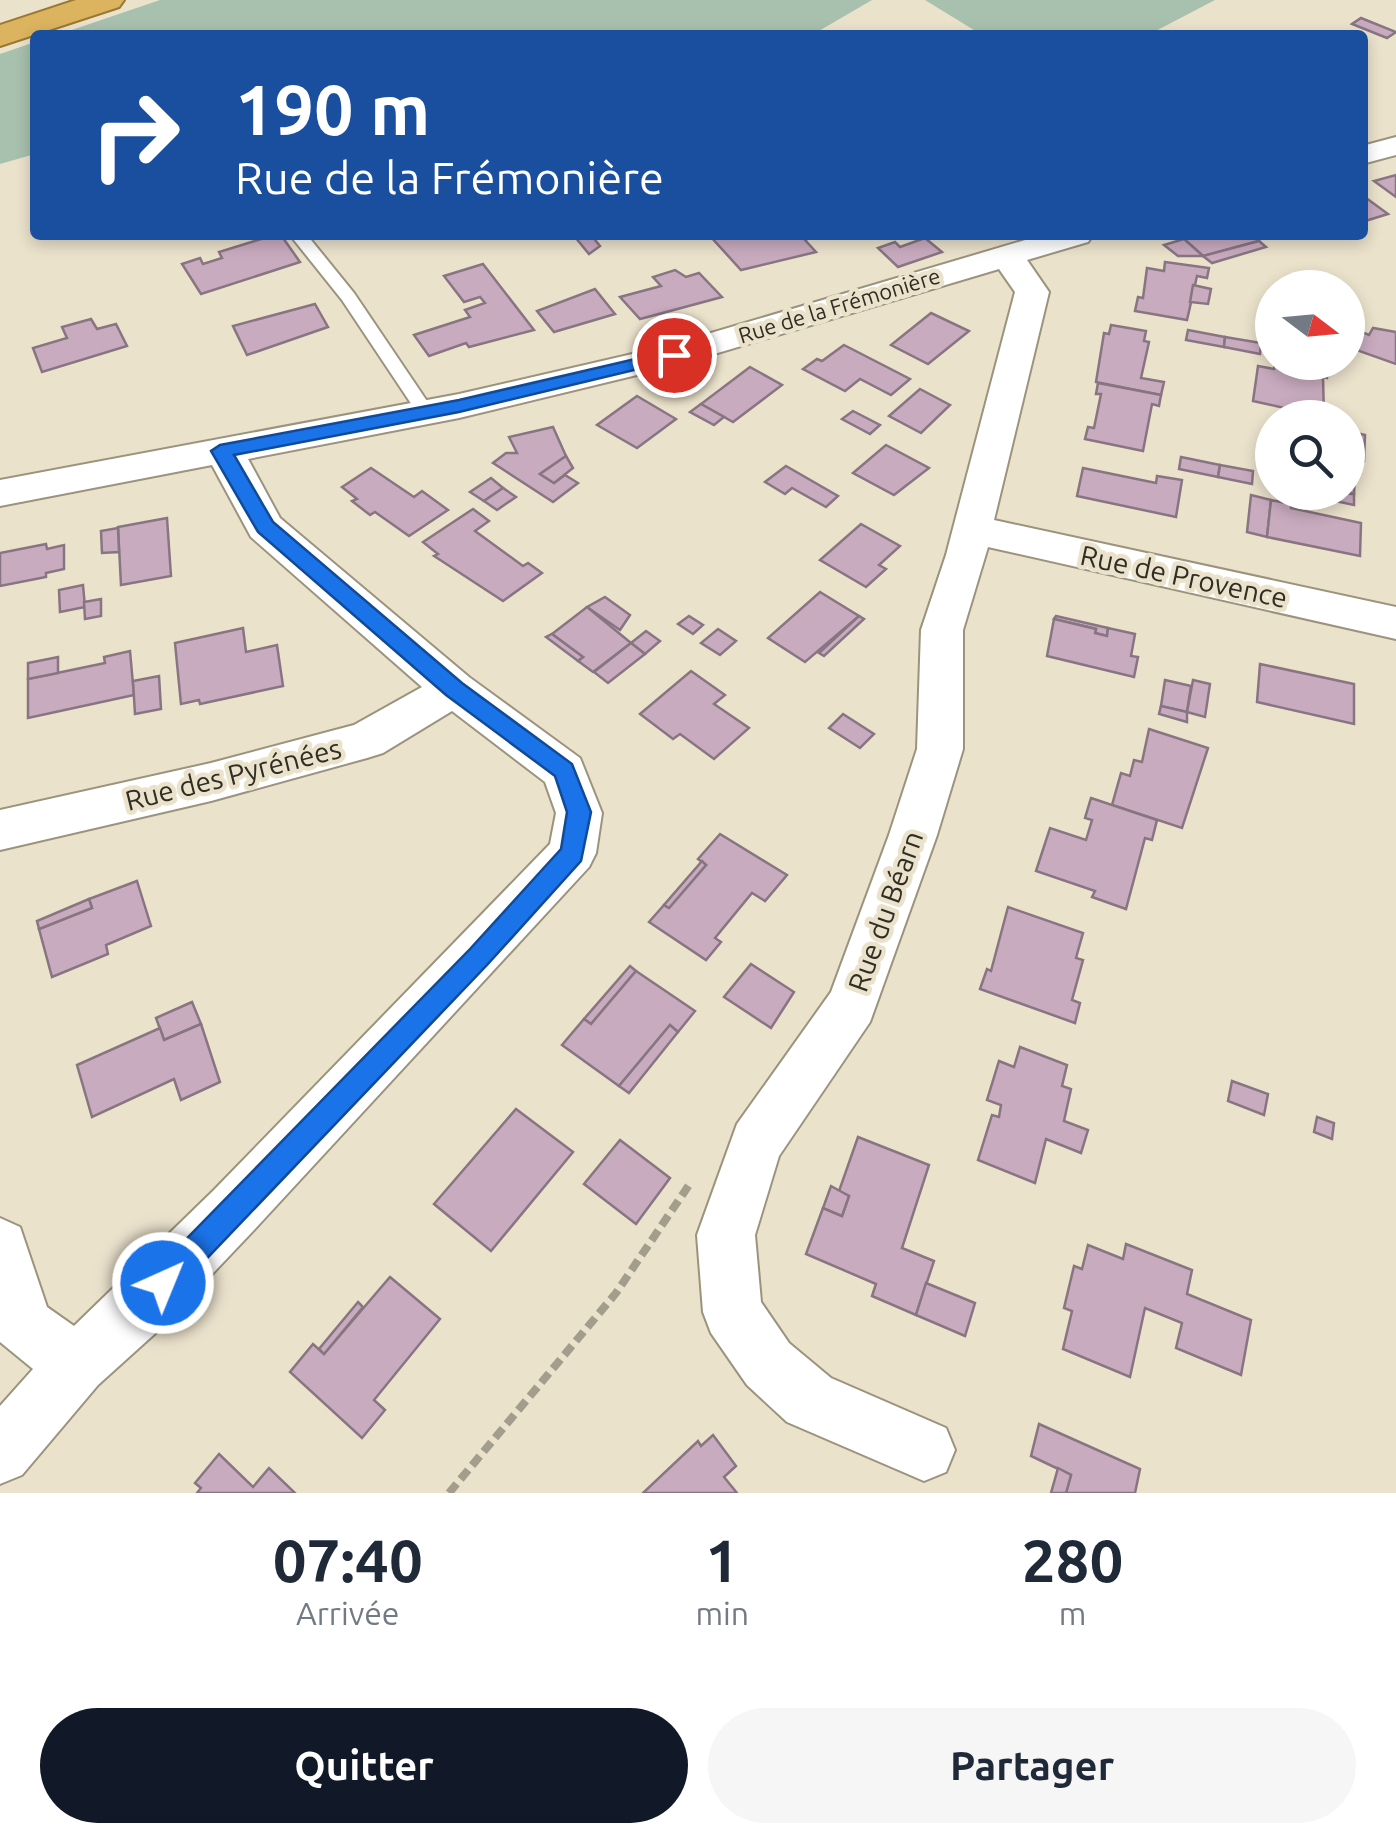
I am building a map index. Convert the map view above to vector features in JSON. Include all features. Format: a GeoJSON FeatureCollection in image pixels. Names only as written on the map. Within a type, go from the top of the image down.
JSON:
{"type":"FeatureCollection","features":[{"type":"Feature","properties":{"kind":"highway"},"geometry":{"type":"LineString","coordinates":[[0,12],[38,0]]}},
{"type":"Feature","properties":{"kind":"highway"},"geometry":{"type":"LineString","coordinates":[[0,36],[108,0]]}},
{"type":"Feature","properties":{"kind":"street"},"geometry":{"type":"LineString","coordinates":[[1368,153],[1396,146]]}},
{"type":"Feature","properties":{"kind":"street","name":"Rue de la Frémonière"},"geometry":{"type":"LineString","coordinates":[[0,493],[426,413],[674,355],[1059,240]]}},
{"type":"Feature","properties":{"kind":"street","name":"Rue du Béarn"},"geometry":{"type":"LineString","coordinates":[[924,1450],[809,1400],[768,1364],[732,1312],[726,1235],[756,1143],[852,1005],[940,749],[942,630],[972,529],[1032,292],[1006,255]]}},
{"type":"Feature","properties":{"kind":"street"},"geometry":{"type":"LineString","coordinates":[[0,1453],[77,1364],[139,1308],[572,854],[579,812],[564,771],[454,689],[265,527],[233,466],[220,451]]}},
{"type":"Feature","properties":{"kind":"street","name":"Rue de Provence"},"geometry":{"type":"LineString","coordinates":[[972,529],[1396,623]]}},
{"type":"Feature","properties":{"kind":"street","name":"Rue des Pyrénées"},"geometry":{"type":"LineString","coordinates":[[0,830],[211,782],[367,740],[454,689]]}},
{"type":"Feature","properties":{"kind":"street"},"geometry":{"type":"LineString","coordinates":[[0,1246],[22,1326],[77,1364]]}},
{"type":"Feature","properties":{"kind":"lane"},"geometry":{"type":"LineString","coordinates":[[302,240],[348,297],[426,413]]}},
{"type":"Feature","properties":{"kind":"path"},"geometry":{"type":"LineString","coordinates":[[449,1493],[616,1293],[692,1179]]}},
{"type":"Feature","properties":{"kind":"green space"},"geometry":{"type":"Polygon","coordinates":[[[160,0],[872,0],[821,30],[72,30],[160,0]]]}},
{"type":"Feature","properties":{"kind":"green space"},"geometry":{"type":"Polygon","coordinates":[[[925,0],[1215,0],[1158,30],[974,30],[925,0]]]}},
{"type":"Feature","properties":{"kind":"green space"},"geometry":{"type":"Polygon","coordinates":[[[30,44],[30,155],[0,164],[0,54],[30,44]]]}},
{"type":"Feature","properties":{"kind":"building"},"geometry":{"type":"Polygon","coordinates":[[[1361,18],[1396,32],[1387,38],[1352,24],[1361,18]]]}},
{"type":"Feature","properties":{"kind":"building"},"geometry":{"type":"Polygon","coordinates":[[[1396,175],[1396,197],[1374,181],[1396,175]]]}},
{"type":"Feature","properties":{"kind":"building"},"geometry":{"type":"Polygon","coordinates":[[[1368,199],[1388,214],[1368,220],[1368,199]]]}},
{"type":"Feature","properties":{"kind":"building"},"geometry":{"type":"Polygon","coordinates":[[[258,240],[284,240],[300,262],[201,294],[182,264],[200,258],[203,264],[222,258],[219,252],[258,240]]]}},
{"type":"Feature","properties":{"kind":"building"},"geometry":{"type":"Polygon","coordinates":[[[577,240],[595,240],[600,246],[589,254],[577,240]]]}},
{"type":"Feature","properties":{"kind":"building"},"geometry":{"type":"Polygon","coordinates":[[[714,240],[805,240],[816,252],[741,270],[714,240]]]}},
{"type":"Feature","properties":{"kind":"building"},"geometry":{"type":"Polygon","coordinates":[[[927,240],[942,252],[898,267],[878,248],[895,242],[900,247],[927,240]]]}},
{"type":"Feature","properties":{"kind":"building"},"geometry":{"type":"Polygon","coordinates":[[[1185,240],[1259,241],[1203,256],[1185,240]]]}},
{"type":"Feature","properties":{"kind":"building"},"geometry":{"type":"Polygon","coordinates":[[[1185,240],[1203,256],[1178,256],[1164,245],[1185,240]]]}},
{"type":"Feature","properties":{"kind":"building"},"geometry":{"type":"Polygon","coordinates":[[[1259,241],[1266,247],[1212,263],[1203,256],[1259,241]]]}},
{"type":"Feature","properties":{"kind":"building"},"geometry":{"type":"Polygon","coordinates":[[[1165,262],[1209,268],[1207,278],[1197,276],[1187,320],[1135,311],[1138,297],[1143,298],[1147,268],[1164,271],[1165,262]]]}},
{"type":"Feature","properties":{"kind":"building"},"geometry":{"type":"Polygon","coordinates":[[[483,264],[534,330],[469,347],[466,343],[429,356],[414,335],[470,317],[465,310],[485,303],[480,297],[464,302],[444,276],[483,264]]]}},
{"type":"Feature","properties":{"kind":"building"},"geometry":{"type":"Polygon","coordinates":[[[675,270],[686,277],[699,273],[722,297],[640,319],[620,297],[661,286],[653,277],[675,270]]]}},
{"type":"Feature","properties":{"kind":"building"},"geometry":{"type":"Polygon","coordinates":[[[1193,285],[1211,289],[1208,304],[1190,302],[1193,285]]]}},
{"type":"Feature","properties":{"kind":"building"},"geometry":{"type":"Polygon","coordinates":[[[595,289],[615,314],[554,332],[537,311],[595,289]]]}},
{"type":"Feature","properties":{"kind":"building"},"geometry":{"type":"Polygon","coordinates":[[[315,304],[328,327],[247,355],[233,326],[315,304]]]}},
{"type":"Feature","properties":{"kind":"building"},"geometry":{"type":"Polygon","coordinates":[[[931,313],[969,331],[928,364],[891,345],[931,313]]]}},
{"type":"Feature","properties":{"kind":"building"},"geometry":{"type":"Polygon","coordinates":[[[91,319],[97,329],[116,324],[127,346],[42,372],[33,348],[67,338],[62,327],[91,319]]]}},
{"type":"Feature","properties":{"kind":"building"},"geometry":{"type":"Polygon","coordinates":[[[1111,325],[1146,331],[1144,341],[1149,342],[1141,378],[1164,382],[1161,395],[1096,382],[1104,333],[1109,334],[1111,325]]]}},
{"type":"Feature","properties":{"kind":"building"},"geometry":{"type":"Polygon","coordinates":[[[1373,328],[1396,332],[1396,364],[1365,353],[1365,333],[1369,335],[1373,328]]]}},
{"type":"Feature","properties":{"kind":"building"},"geometry":{"type":"Polygon","coordinates":[[[1188,330],[1225,337],[1224,347],[1186,340],[1188,330]]]}},
{"type":"Feature","properties":{"kind":"building"},"geometry":{"type":"Polygon","coordinates":[[[1225,337],[1255,342],[1255,353],[1224,347],[1225,337]]]}},
{"type":"Feature","properties":{"kind":"building"},"geometry":{"type":"Polygon","coordinates":[[[844,345],[910,379],[891,395],[860,379],[845,391],[803,369],[844,345]]]}},
{"type":"Feature","properties":{"kind":"building"},"geometry":{"type":"Polygon","coordinates":[[[750,367],[782,385],[733,422],[701,404],[750,367]]]}},
{"type":"Feature","properties":{"kind":"building"},"geometry":{"type":"Polygon","coordinates":[[[1256,380],[1323,380],[1324,400],[1253,401],[1256,380]]]}},
{"type":"Feature","properties":{"kind":"building"},"geometry":{"type":"Polygon","coordinates":[[[1098,383],[1161,395],[1159,406],[1152,404],[1143,451],[1085,439],[1088,427],[1094,428],[1101,394],[1096,394],[1098,383]]]}},
{"type":"Feature","properties":{"kind":"building"},"geometry":{"type":"Polygon","coordinates":[[[920,389],[950,405],[921,433],[889,416],[920,389]]]}},
{"type":"Feature","properties":{"kind":"building"},"geometry":{"type":"Polygon","coordinates":[[[637,396],[676,419],[637,448],[597,425],[637,396]]]}},
{"type":"Feature","properties":{"kind":"building"},"geometry":{"type":"Polygon","coordinates":[[[701,404],[724,417],[714,425],[690,412],[701,404]]]}},
{"type":"Feature","properties":{"kind":"building"},"geometry":{"type":"Polygon","coordinates":[[[853,411],[880,425],[870,434],[842,419],[853,411]]]}},
{"type":"Feature","properties":{"kind":"building"},"geometry":{"type":"Polygon","coordinates":[[[553,427],[566,456],[540,474],[554,483],[565,475],[578,483],[553,502],[493,463],[506,453],[517,453],[509,437],[553,427]]]}},
{"type":"Feature","properties":{"kind":"building"},"geometry":{"type":"Polygon","coordinates":[[[886,445],[929,468],[894,495],[853,473],[886,445]]]}},
{"type":"Feature","properties":{"kind":"building"},"geometry":{"type":"Polygon","coordinates":[[[566,456],[573,468],[554,483],[540,474],[566,456]]]}},
{"type":"Feature","properties":{"kind":"building"},"geometry":{"type":"Polygon","coordinates":[[[1181,457],[1220,465],[1218,477],[1179,469],[1181,457]]]}},
{"type":"Feature","properties":{"kind":"building"},"geometry":{"type":"Polygon","coordinates":[[[1220,465],[1253,471],[1252,484],[1218,477],[1220,465]]]}},
{"type":"Feature","properties":{"kind":"building"},"geometry":{"type":"Polygon","coordinates":[[[786,466],[838,496],[826,507],[792,488],[785,494],[765,482],[786,466]]]}},
{"type":"Feature","properties":{"kind":"building"},"geometry":{"type":"Polygon","coordinates":[[[371,468],[414,497],[422,491],[448,510],[409,536],[375,512],[370,515],[342,487],[371,468]]]}},
{"type":"Feature","properties":{"kind":"building"},"geometry":{"type":"Polygon","coordinates":[[[1083,468],[1156,483],[1157,476],[1182,480],[1176,517],[1077,496],[1083,468]]]}},
{"type":"Feature","properties":{"kind":"building"},"geometry":{"type":"Polygon","coordinates":[[[491,478],[503,488],[484,501],[470,492],[491,478]]]}},
{"type":"Feature","properties":{"kind":"building"},"geometry":{"type":"Polygon","coordinates":[[[503,488],[516,497],[497,510],[484,501],[503,488]]]}},
{"type":"Feature","properties":{"kind":"building"},"geometry":{"type":"Polygon","coordinates":[[[1251,495],[1255,496],[1255,510],[1270,510],[1267,537],[1247,532],[1251,495]]]}},
{"type":"Feature","properties":{"kind":"building"},"geometry":{"type":"Polygon","coordinates":[[[473,509],[489,521],[475,531],[523,566],[528,563],[542,573],[503,601],[434,556],[438,554],[423,542],[473,509]]]}},
{"type":"Feature","properties":{"kind":"building"},"geometry":{"type":"Polygon","coordinates":[[[1270,510],[1300,510],[1361,523],[1360,556],[1267,537],[1270,510]]]}},
{"type":"Feature","properties":{"kind":"building"},"geometry":{"type":"Polygon","coordinates":[[[167,518],[171,576],[121,585],[118,527],[167,518]]]}},
{"type":"Feature","properties":{"kind":"building"},"geometry":{"type":"Polygon","coordinates":[[[861,524],[900,546],[879,565],[886,569],[866,587],[820,560],[861,524]]]}},
{"type":"Feature","properties":{"kind":"building"},"geometry":{"type":"Polygon","coordinates":[[[118,528],[119,552],[102,553],[101,531],[118,528]]]}},
{"type":"Feature","properties":{"kind":"building"},"geometry":{"type":"Polygon","coordinates":[[[46,544],[47,549],[64,545],[64,569],[46,573],[46,577],[0,586],[0,553],[46,544]]]}},
{"type":"Feature","properties":{"kind":"building"},"geometry":{"type":"Polygon","coordinates":[[[83,585],[85,607],[60,612],[59,590],[83,585]]]}},
{"type":"Feature","properties":{"kind":"building"},"geometry":{"type":"Polygon","coordinates":[[[820,592],[859,616],[805,662],[768,638],[820,592]]]}},
{"type":"Feature","properties":{"kind":"building"},"geometry":{"type":"Polygon","coordinates":[[[605,597],[630,615],[620,630],[587,607],[605,597]]]}},
{"type":"Feature","properties":{"kind":"building"},"geometry":{"type":"Polygon","coordinates":[[[101,599],[101,616],[85,619],[84,602],[101,599]]]}},
{"type":"Feature","properties":{"kind":"building"},"geometry":{"type":"Polygon","coordinates":[[[587,607],[631,643],[593,672],[578,661],[583,657],[552,634],[587,607]]]}},
{"type":"Feature","properties":{"kind":"building"},"geometry":{"type":"Polygon","coordinates":[[[689,616],[703,625],[693,634],[678,624],[689,616]]]}},
{"type":"Feature","properties":{"kind":"building"},"geometry":{"type":"Polygon","coordinates":[[[859,616],[864,619],[824,656],[819,653],[859,616]]]}},
{"type":"Feature","properties":{"kind":"building"},"geometry":{"type":"Polygon","coordinates":[[[1056,616],[1108,628],[1107,636],[1095,633],[1096,629],[1054,619],[1056,616]]]}},
{"type":"Feature","properties":{"kind":"building"},"geometry":{"type":"Polygon","coordinates":[[[1054,619],[1096,629],[1095,633],[1107,636],[1108,628],[1135,634],[1131,656],[1138,657],[1134,677],[1047,656],[1054,619]]]}},
{"type":"Feature","properties":{"kind":"building"},"geometry":{"type":"Polygon","coordinates":[[[243,628],[246,652],[277,645],[283,686],[200,704],[199,700],[181,704],[175,643],[243,628]]]}},
{"type":"Feature","properties":{"kind":"building"},"geometry":{"type":"Polygon","coordinates":[[[718,629],[736,641],[720,655],[701,643],[718,629]]]}},
{"type":"Feature","properties":{"kind":"building"},"geometry":{"type":"Polygon","coordinates":[[[646,631],[660,641],[645,654],[631,643],[646,631]]]}},
{"type":"Feature","properties":{"kind":"building"},"geometry":{"type":"Polygon","coordinates":[[[552,634],[583,657],[578,661],[546,637],[552,634]]]}},
{"type":"Feature","properties":{"kind":"building"},"geometry":{"type":"Polygon","coordinates":[[[631,643],[645,654],[608,683],[594,672],[631,643]]]}},
{"type":"Feature","properties":{"kind":"building"},"geometry":{"type":"Polygon","coordinates":[[[130,651],[134,695],[28,718],[28,679],[105,663],[104,657],[130,651]]]}},
{"type":"Feature","properties":{"kind":"building"},"geometry":{"type":"Polygon","coordinates":[[[58,657],[58,673],[28,679],[28,663],[58,657]]]}},
{"type":"Feature","properties":{"kind":"building"},"geometry":{"type":"Polygon","coordinates":[[[1260,664],[1354,684],[1354,724],[1257,702],[1260,664]]]}},
{"type":"Feature","properties":{"kind":"building"},"geometry":{"type":"Polygon","coordinates":[[[691,671],[725,695],[714,704],[749,728],[714,759],[680,734],[673,739],[640,714],[691,671]]]}},
{"type":"Feature","properties":{"kind":"building"},"geometry":{"type":"Polygon","coordinates":[[[159,676],[161,709],[135,714],[133,681],[159,676]]]}},
{"type":"Feature","properties":{"kind":"building"},"geometry":{"type":"Polygon","coordinates":[[[1165,680],[1191,686],[1187,712],[1161,706],[1165,680]]]}},
{"type":"Feature","properties":{"kind":"building"},"geometry":{"type":"Polygon","coordinates":[[[1193,680],[1210,684],[1205,717],[1187,712],[1193,680]]]}},
{"type":"Feature","properties":{"kind":"building"},"geometry":{"type":"Polygon","coordinates":[[[1161,706],[1187,712],[1187,722],[1159,714],[1161,706]]]}},
{"type":"Feature","properties":{"kind":"building"},"geometry":{"type":"Polygon","coordinates":[[[843,714],[874,734],[860,748],[829,728],[843,714]]]}},
{"type":"Feature","properties":{"kind":"building"},"geometry":{"type":"Polygon","coordinates":[[[1149,729],[1208,748],[1182,828],[1112,805],[1121,773],[1130,776],[1134,760],[1142,762],[1149,729]]]}},
{"type":"Feature","properties":{"kind":"building"},"geometry":{"type":"Polygon","coordinates":[[[1091,798],[1157,820],[1152,840],[1145,838],[1126,909],[1092,897],[1095,891],[1036,871],[1050,828],[1086,840],[1092,820],[1085,818],[1091,798]]]}},
{"type":"Feature","properties":{"kind":"building"},"geometry":{"type":"Polygon","coordinates":[[[720,834],[787,875],[765,901],[752,893],[715,938],[721,942],[706,960],[649,922],[664,905],[669,908],[706,865],[698,859],[720,834]]]}},
{"type":"Feature","properties":{"kind":"building"},"geometry":{"type":"Polygon","coordinates":[[[702,861],[706,865],[669,908],[664,905],[702,861]]]}},
{"type":"Feature","properties":{"kind":"building"},"geometry":{"type":"Polygon","coordinates":[[[137,881],[151,926],[106,945],[108,954],[52,977],[39,929],[92,908],[89,899],[137,881]]]}},
{"type":"Feature","properties":{"kind":"building"},"geometry":{"type":"Polygon","coordinates":[[[89,899],[92,908],[39,929],[37,921],[89,899]]]}},
{"type":"Feature","properties":{"kind":"building"},"geometry":{"type":"Polygon","coordinates":[[[1008,907],[1083,933],[1076,958],[1083,960],[1072,1000],[1080,1003],[1075,1023],[980,989],[987,969],[991,971],[1008,907]]]}},
{"type":"Feature","properties":{"kind":"building"},"geometry":{"type":"Polygon","coordinates":[[[751,964],[794,992],[771,1028],[724,997],[751,964]]]}},
{"type":"Feature","properties":{"kind":"building"},"geometry":{"type":"Polygon","coordinates":[[[630,966],[636,971],[591,1024],[584,1019],[630,966]]]}},
{"type":"Feature","properties":{"kind":"building"},"geometry":{"type":"Polygon","coordinates":[[[636,971],[695,1011],[678,1032],[670,1025],[619,1086],[562,1045],[584,1019],[591,1024],[636,971]]]}},
{"type":"Feature","properties":{"kind":"building"},"geometry":{"type":"Polygon","coordinates":[[[192,1002],[201,1024],[164,1040],[156,1018],[192,1002]]]}},
{"type":"Feature","properties":{"kind":"building"},"geometry":{"type":"Polygon","coordinates":[[[201,1024],[220,1082],[181,1100],[174,1079],[92,1117],[77,1065],[160,1028],[164,1040],[201,1024]]]}},
{"type":"Feature","properties":{"kind":"building"},"geometry":{"type":"Polygon","coordinates":[[[670,1025],[678,1032],[629,1093],[619,1086],[670,1025]]]}},
{"type":"Feature","properties":{"kind":"building"},"geometry":{"type":"Polygon","coordinates":[[[1020,1047],[1067,1065],[1062,1086],[1071,1089],[1064,1121],[1088,1130],[1081,1153],[1046,1139],[1035,1183],[978,1160],[992,1115],[999,1117],[1001,1105],[987,1100],[999,1061],[1014,1067],[1020,1047]]]}},
{"type":"Feature","properties":{"kind":"building"},"geometry":{"type":"Polygon","coordinates":[[[1232,1081],[1268,1094],[1264,1115],[1228,1101],[1232,1081]]]}},
{"type":"Feature","properties":{"kind":"building"},"geometry":{"type":"Polygon","coordinates":[[[516,1109],[573,1152],[491,1251],[434,1204],[516,1109]]]}},
{"type":"Feature","properties":{"kind":"building"},"geometry":{"type":"Polygon","coordinates":[[[1317,1117],[1334,1123],[1332,1139],[1314,1132],[1317,1117]]]}},
{"type":"Feature","properties":{"kind":"building"},"geometry":{"type":"Polygon","coordinates":[[[858,1137],[929,1165],[902,1248],[934,1261],[916,1315],[872,1296],[876,1284],[806,1254],[823,1208],[842,1216],[849,1196],[839,1191],[858,1137]]]}},
{"type":"Feature","properties":{"kind":"building"},"geometry":{"type":"Polygon","coordinates":[[[620,1140],[670,1178],[636,1224],[584,1184],[620,1140]]]}},
{"type":"Feature","properties":{"kind":"building"},"geometry":{"type":"Polygon","coordinates":[[[831,1186],[849,1196],[842,1216],[823,1208],[831,1186]]]}},
{"type":"Feature","properties":{"kind":"building"},"geometry":{"type":"Polygon","coordinates":[[[1126,1244],[1192,1270],[1187,1294],[1251,1320],[1241,1375],[1176,1348],[1182,1323],[1145,1308],[1130,1377],[1063,1349],[1072,1311],[1064,1308],[1074,1266],[1082,1269],[1088,1245],[1123,1259],[1126,1244]]]}},
{"type":"Feature","properties":{"kind":"building"},"geometry":{"type":"Polygon","coordinates":[[[390,1277],[440,1319],[374,1400],[385,1410],[362,1438],[290,1372],[313,1344],[324,1354],[390,1277]]]}},
{"type":"Feature","properties":{"kind":"building"},"geometry":{"type":"Polygon","coordinates":[[[926,1283],[975,1303],[965,1336],[916,1315],[926,1283]]]}},
{"type":"Feature","properties":{"kind":"building"},"geometry":{"type":"Polygon","coordinates":[[[358,1302],[363,1307],[324,1354],[319,1349],[358,1302]]]}},
{"type":"Feature","properties":{"kind":"building"},"geometry":{"type":"Polygon","coordinates":[[[1039,1424],[1140,1469],[1135,1493],[1066,1493],[1071,1475],[1031,1456],[1039,1424]]]}},
{"type":"Feature","properties":{"kind":"building"},"geometry":{"type":"Polygon","coordinates":[[[713,1435],[736,1466],[724,1477],[737,1493],[643,1493],[698,1441],[701,1446],[713,1435]]]}},
{"type":"Feature","properties":{"kind":"building"},"geometry":{"type":"Polygon","coordinates":[[[219,1454],[253,1487],[269,1468],[295,1493],[197,1493],[201,1488],[195,1483],[219,1454]]]}},
{"type":"Feature","properties":{"kind":"building"},"geometry":{"type":"Polygon","coordinates":[[[1058,1468],[1071,1475],[1066,1493],[1051,1493],[1058,1468]]]}},
{"type":"Feature","properties":{"kind":"route"},"geometry":{"type":"LineString","coordinates":[[163,1283],[478,957],[572,854],[579,812],[564,771],[454,689],[265,527],[233,466],[220,451],[459,406],[674,355]]}}]}
